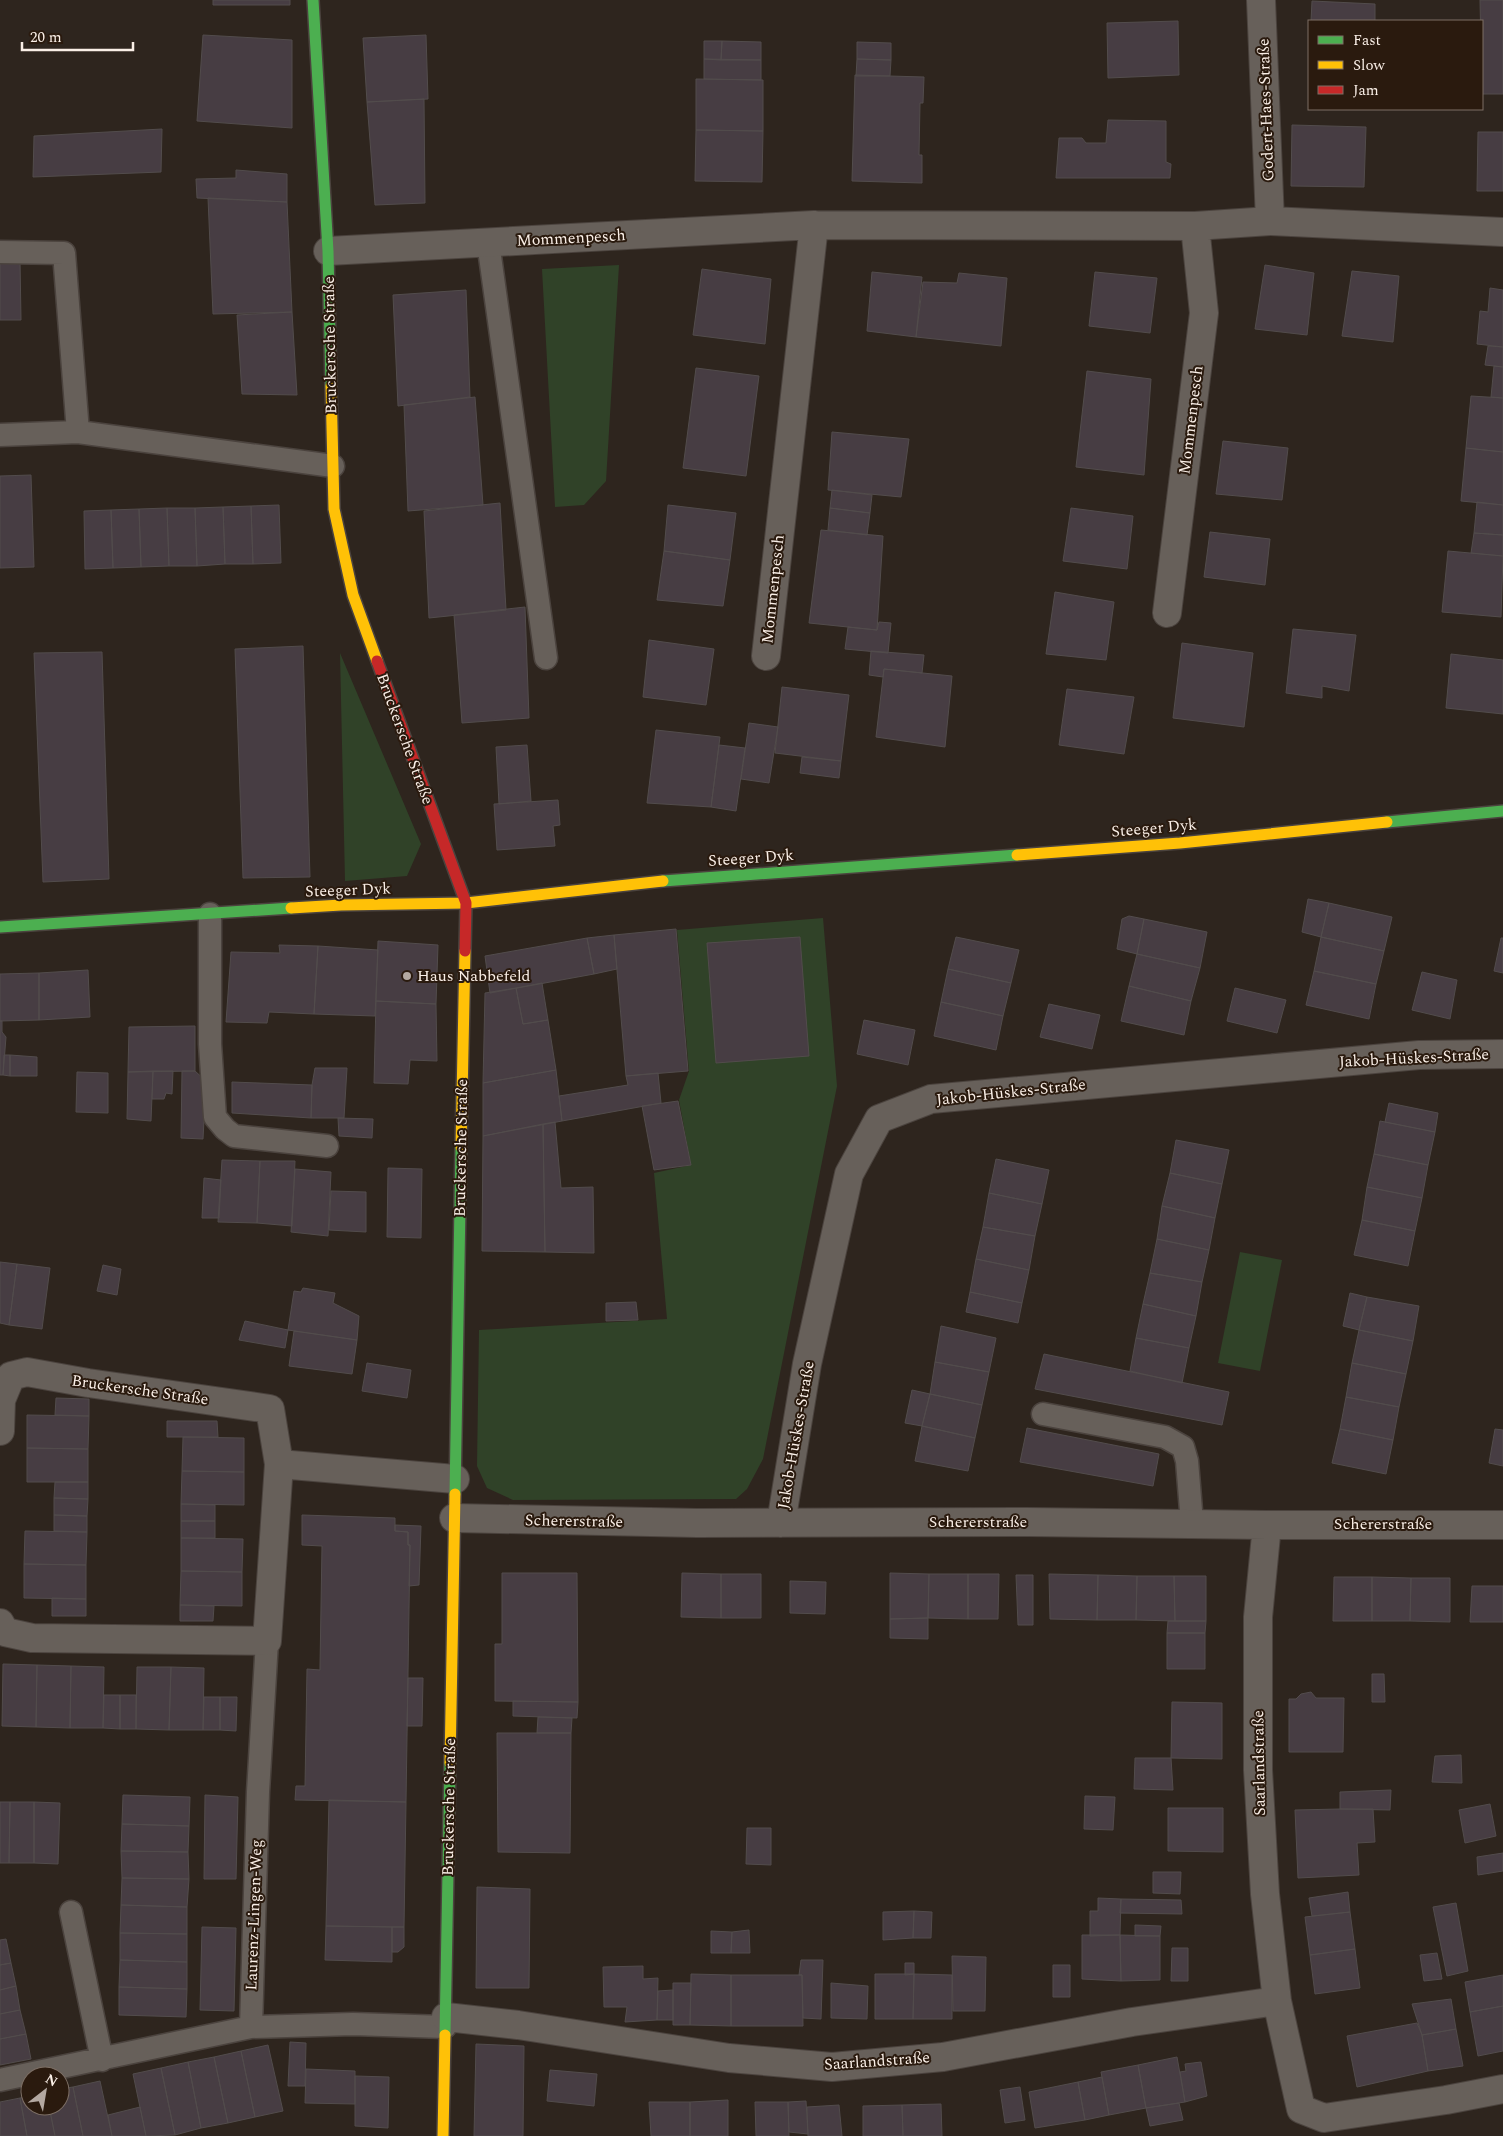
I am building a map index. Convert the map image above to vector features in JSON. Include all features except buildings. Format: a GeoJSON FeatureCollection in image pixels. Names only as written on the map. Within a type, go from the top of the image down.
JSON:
{"type":"FeatureCollection","features":[{"type":"Feature","properties":{"kind":"street","name":"Bruckersche Straße"},"geometry":{"type":"LineString","coordinates":[[313,0],[328,251],[334,509],[354,595],[466,903],[443,2136]]}},
{"type":"Feature","properties":{"kind":"street","name":"Godert-Haes-Straße"},"geometry":{"type":"LineString","coordinates":[[1261,0],[1270,221]]}},
{"type":"Feature","properties":{"kind":"street","name":"Mommenpesch"},"geometry":{"type":"LineString","coordinates":[[328,251],[814,224],[1195,226],[1270,221],[1503,232]]}},
{"type":"Feature","properties":{"kind":"street","name":"Mommenpesch"},"geometry":{"type":"LineString","coordinates":[[766,656],[814,224]]}},
{"type":"Feature","properties":{"kind":"street","name":"Mommenpesch"},"geometry":{"type":"LineString","coordinates":[[1167,613],[1204,313],[1195,226]]}},
{"type":"Feature","properties":{"kind":"street","name":"Steeger Dyk"},"geometry":{"type":"LineString","coordinates":[[0,927],[341,905],[466,903],[692,878],[1180,843],[1503,811]]}},
{"type":"Feature","properties":{"kind":"street","name":"Jakob-Hüskes-Straße"},"geometry":{"type":"LineString","coordinates":[[781,1523],[807,1364],[849,1174],[879,1119],[931,1099],[1419,1056],[1503,1054]]}},
{"type":"Feature","properties":{"kind":"street","name":"Bruckersche Straße"},"geometry":{"type":"LineString","coordinates":[[0,1431],[1,1400],[11,1376],[28,1372],[88,1383],[270,1409],[280,1464],[267,1641]]}},
{"type":"Feature","properties":{"kind":"street"},"geometry":{"type":"LineString","coordinates":[[280,1464],[455,1479]]}},
{"type":"Feature","properties":{"kind":"street","name":"Schererstraße"},"geometry":{"type":"LineString","coordinates":[[454,1518],[781,1523],[1503,1524]]}},
{"type":"Feature","properties":{"kind":"street","name":"Saarlandstraße"},"geometry":{"type":"LineString","coordinates":[[1267,1525],[1258,1617],[1258,1770],[1265,1894],[1277,2001],[1301,2109],[1324,2118],[1446,2100],[1503,2089]]}},
{"type":"Feature","properties":{"kind":"street"},"geometry":{"type":"LineString","coordinates":[[0,1623],[5,1632],[32,1638],[267,1641]]}},
{"type":"Feature","properties":{"kind":"street","name":"Saarlandstraße"},"geometry":{"type":"LineString","coordinates":[[446,2022],[518,2025],[729,2058],[832,2067],[943,2057],[1132,2022],[1277,2001]]}},
{"type":"Feature","properties":{"kind":"lane"},"geometry":{"type":"LineString","coordinates":[[488,242],[546,658]]}},
{"type":"Feature","properties":{"kind":"lane"},"geometry":{"type":"LineString","coordinates":[[0,252],[64,253],[78,432]]}},
{"type":"Feature","properties":{"kind":"lane"},"geometry":{"type":"LineString","coordinates":[[0,435],[78,432],[333,466]]}},
{"type":"Feature","properties":{"kind":"lane"},"geometry":{"type":"LineString","coordinates":[[210,914],[210,1044],[215,1117],[234,1136],[327,1146]]}},
{"type":"Feature","properties":{"kind":"lane"},"geometry":{"type":"LineString","coordinates":[[1042,1414],[1165,1437],[1183,1447],[1187,1461],[1192,1523]]}},
{"type":"Feature","properties":{"kind":"lane","name":"Laurenz-Lingen-Weg"},"geometry":{"type":"LineString","coordinates":[[250,2027],[258,1802],[267,1641]]}},
{"type":"Feature","properties":{"kind":"lane"},"geometry":{"type":"LineString","coordinates":[[71,1912],[102,2060]]}},
{"type":"Feature","properties":{"kind":"lane"},"geometry":{"type":"LineString","coordinates":[[0,2080],[102,2060],[250,2027],[446,2022]]}},
{"type":"Feature","properties":{"kind":"green space"},"geometry":{"type":"Polygon","coordinates":[[[619,265],[606,481],[584,505],[555,507],[542,269],[619,265]]]}},
{"type":"Feature","properties":{"kind":"green space"},"geometry":{"type":"Polygon","coordinates":[[[340,653],[421,844],[407,876],[345,881],[340,653]]]}},
{"type":"Feature","properties":{"kind":"green space"},"geometry":{"type":"Polygon","coordinates":[[[823,918],[837,1086],[763,1459],[747,1489],[736,1499],[513,1500],[487,1488],[477,1466],[479,1330],[667,1319],[654,1173],[691,1165],[679,1100],[689,1071],[677,930],[823,918]]]}},
{"type":"Feature","properties":{"kind":"green space"},"geometry":{"type":"Polygon","coordinates":[[[1240,1252],[1282,1260],[1260,1371],[1218,1363],[1240,1252]]]}},
{"type":"Feature","properties":{"kind":"traffic: fast"},"geometry":{"type":"LineString","coordinates":[[313,0],[328,251],[331,386]]}},
{"type":"Feature","properties":{"kind":"traffic: fast"},"geometry":{"type":"LineString","coordinates":[[1387,822],[1503,811]]}},
{"type":"Feature","properties":{"kind":"traffic: fast"},"geometry":{"type":"LineString","coordinates":[[663,881],[1017,855]]}},
{"type":"Feature","properties":{"kind":"traffic: fast"},"geometry":{"type":"LineString","coordinates":[[0,927],[291,908]]}},
{"type":"Feature","properties":{"kind":"traffic: fast"},"geometry":{"type":"LineString","coordinates":[[455,1494],[461,1147]]}},
{"type":"Feature","properties":{"kind":"traffic: fast"},"geometry":{"type":"LineString","coordinates":[[445,2035],[450,1763]]}},
{"type":"Feature","properties":{"kind":"traffic: slow"},"geometry":{"type":"LineString","coordinates":[[331,386],[334,509],[353,595],[377,661]]}},
{"type":"Feature","properties":{"kind":"traffic: slow"},"geometry":{"type":"LineString","coordinates":[[1017,855],[1180,843],[1387,822]]}},
{"type":"Feature","properties":{"kind":"traffic: slow"},"geometry":{"type":"LineString","coordinates":[[291,908],[341,905],[466,903],[663,881]]}},
{"type":"Feature","properties":{"kind":"traffic: slow"},"geometry":{"type":"LineString","coordinates":[[461,1147],[465,951]]}},
{"type":"Feature","properties":{"kind":"traffic: slow"},"geometry":{"type":"LineString","coordinates":[[450,1763],[455,1494]]}},
{"type":"Feature","properties":{"kind":"traffic: slow"},"geometry":{"type":"LineString","coordinates":[[443,2136],[445,2035]]}},
{"type":"Feature","properties":{"kind":"traffic: jam"},"geometry":{"type":"LineString","coordinates":[[377,661],[466,903],[465,951]]}},
{"type":"Feature","properties":{"kind":"place","name":"Haus Nabbefeld"},"geometry":{"type":"Point","coordinates":[407,976]}}]}
